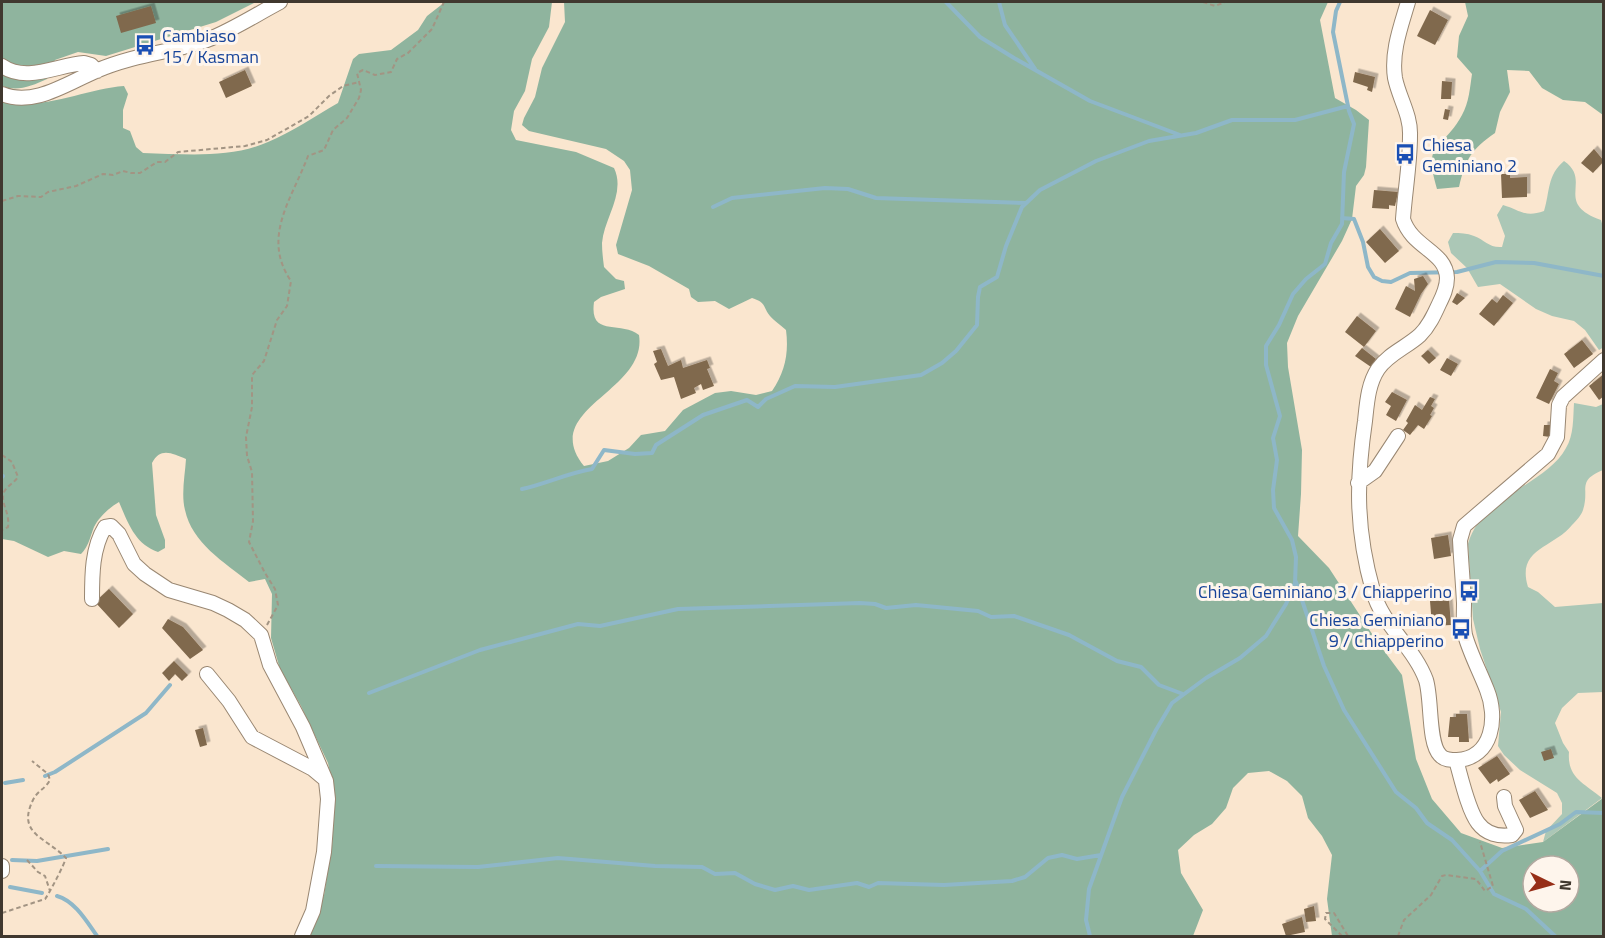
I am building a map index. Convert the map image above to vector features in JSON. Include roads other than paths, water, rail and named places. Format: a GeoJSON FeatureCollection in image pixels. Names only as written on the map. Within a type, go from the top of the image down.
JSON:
{"type":"FeatureCollection","features":[{"type":"Feature","properties":{"kind":"street"},"geometry":{"type":"LineString","coordinates":[[2,94],[9,97],[26,98],[46,93],[97,70],[130,59],[207,40],[280,2]]}},
{"type":"Feature","properties":{"kind":"street"},"geometry":{"type":"LineString","coordinates":[[1408,2],[1396,44],[1395,61],[1395,79],[1408,116],[1411,135],[1403,219],[1406,229],[1413,238],[1440,259],[1447,280],[1445,291],[1432,321],[1421,334],[1384,361],[1370,387],[1358,483],[1358,515],[1376,603],[1424,674],[1429,693],[1435,748],[1442,758],[1456,760],[1471,757],[1485,745],[1491,730],[1493,715],[1490,697],[1465,634],[1460,540],[1464,526],[1548,454],[1557,437],[1559,405],[1563,397],[1604,360]]}},
{"type":"Feature","properties":{"kind":"street"},"geometry":{"type":"LineString","coordinates":[[2,66],[17,73],[30,73],[84,63],[97,70]]}},
{"type":"Feature","properties":{"kind":"street"},"geometry":{"type":"LineString","coordinates":[[1358,483],[1375,471],[1398,436]]}},
{"type":"Feature","properties":{"kind":"street"},"geometry":{"type":"LineString","coordinates":[[92,599],[95,554],[101,534],[105,527],[111,526],[119,534],[134,564],[145,574],[169,590],[213,603],[228,610],[245,620],[261,635],[274,673],[303,727],[326,781],[328,799],[323,862],[313,911],[302,936]]}},
{"type":"Feature","properties":{"kind":"street"},"geometry":{"type":"LineString","coordinates":[[207,674],[229,701],[252,737],[313,769],[326,781]]}},
{"type":"Feature","properties":{"kind":"street"},"geometry":{"type":"LineString","coordinates":[[1456,760],[1478,824],[1492,834],[1500,836],[1512,835],[1516,830],[1503,797]]}},
{"type":"Feature","properties":{"kind":"street"},"geometry":{"type":"LineString","coordinates":[[2,866],[2,872]]}},
{"type":"Feature","properties":{"kind":"waterway"},"geometry":{"type":"LineString","coordinates":[[946,2],[980,37],[1014,58],[1090,101],[1180,135]]}},
{"type":"Feature","properties":{"kind":"waterway"},"geometry":{"type":"LineString","coordinates":[[999,2],[1005,25],[1035,69]]}},
{"type":"Feature","properties":{"kind":"waterway"},"geometry":{"type":"LineString","coordinates":[[1090,936],[1086,920],[1089,889],[1122,797],[1156,730],[1172,703],[1206,678],[1240,658],[1266,636],[1286,604],[1295,583],[1296,557],[1292,540],[1274,508],[1273,490],[1277,460],[1273,438],[1280,416],[1266,365],[1266,346],[1279,325],[1293,294],[1306,279],[1325,264],[1331,243],[1342,224],[1344,172],[1354,124],[1349,111],[1333,32],[1336,11],[1340,2]]}},
{"type":"Feature","properties":{"kind":"waterway"},"geometry":{"type":"LineString","coordinates":[[522,489],[592,469],[604,450],[635,454],[652,453],[656,445],[703,415],[747,400],[758,407],[766,399],[795,386],[835,387],[921,375],[942,363],[956,351],[977,325],[980,287],[997,277],[1006,246],[1022,207],[1040,190],[1096,161],[1149,141],[1196,133],[1232,120],[1295,120],[1348,106]]}},
{"type":"Feature","properties":{"kind":"waterway"},"geometry":{"type":"LineString","coordinates":[[713,207],[732,198],[825,188],[848,189],[876,198],[1026,203]]}},
{"type":"Feature","properties":{"kind":"waterway"},"geometry":{"type":"LineString","coordinates":[[1342,218],[1354,219],[1363,242],[1368,267],[1374,277],[1382,281],[1391,282],[1410,273],[1457,272],[1496,262],[1534,263],[1604,276]]}},
{"type":"Feature","properties":{"kind":"waterway"},"geometry":{"type":"LineString","coordinates":[[1296,582],[1324,666],[1344,710],[1396,792],[1416,808],[1427,823],[1452,840],[1480,871],[1494,894],[1526,909],[1555,936]]}},
{"type":"Feature","properties":{"kind":"waterway"},"geometry":{"type":"LineString","coordinates":[[369,693],[480,650],[578,624],[600,626],[678,609],[860,603],[875,604],[886,608],[916,605],[978,611],[991,617],[1014,616],[1069,635],[1117,661],[1141,667],[1159,685],[1183,694]]}},
{"type":"Feature","properties":{"kind":"waterway"},"geometry":{"type":"LineString","coordinates":[[45,776],[55,772],[146,713],[170,685]]}},
{"type":"Feature","properties":{"kind":"waterway"},"geometry":{"type":"LineString","coordinates":[[5,783],[23,780]]}},
{"type":"Feature","properties":{"kind":"waterway"},"geometry":{"type":"LineString","coordinates":[[1480,871],[1502,851],[1560,824],[1576,812],[1604,813]]}},
{"type":"Feature","properties":{"kind":"waterway"},"geometry":{"type":"LineString","coordinates":[[12,860],[37,861],[108,849]]}},
{"type":"Feature","properties":{"kind":"waterway"},"geometry":{"type":"LineString","coordinates":[[376,866],[478,867],[558,858],[655,866],[702,867],[715,874],[735,873],[755,884],[775,890],[793,886],[809,890],[857,883],[869,887],[878,883],[944,885],[1012,881],[1025,877],[1048,858],[1062,855],[1077,859],[1101,855]]}},
{"type":"Feature","properties":{"kind":"waterway"},"geometry":{"type":"LineString","coordinates":[[10,887],[42,893]]}},
{"type":"Feature","properties":{"kind":"waterway"},"geometry":{"type":"LineString","coordinates":[[57,896],[75,907],[97,936]]}},
{"type":"Feature","properties":{"kind":"place","name":"Cambiaso 15 / Kasman"},"geometry":{"type":"Point","coordinates":[145,45]}},
{"type":"Feature","properties":{"kind":"place","name":"Chiesa Geminiano 2"},"geometry":{"type":"Point","coordinates":[1405,154]}},
{"type":"Feature","properties":{"kind":"place","name":"Chiesa Geminiano 3 / Chiapperino"},"geometry":{"type":"Point","coordinates":[1469,591]}},
{"type":"Feature","properties":{"kind":"place","name":"Chiesa Geminiano 9 / Chiapperino"},"geometry":{"type":"Point","coordinates":[1461,629]}}]}
